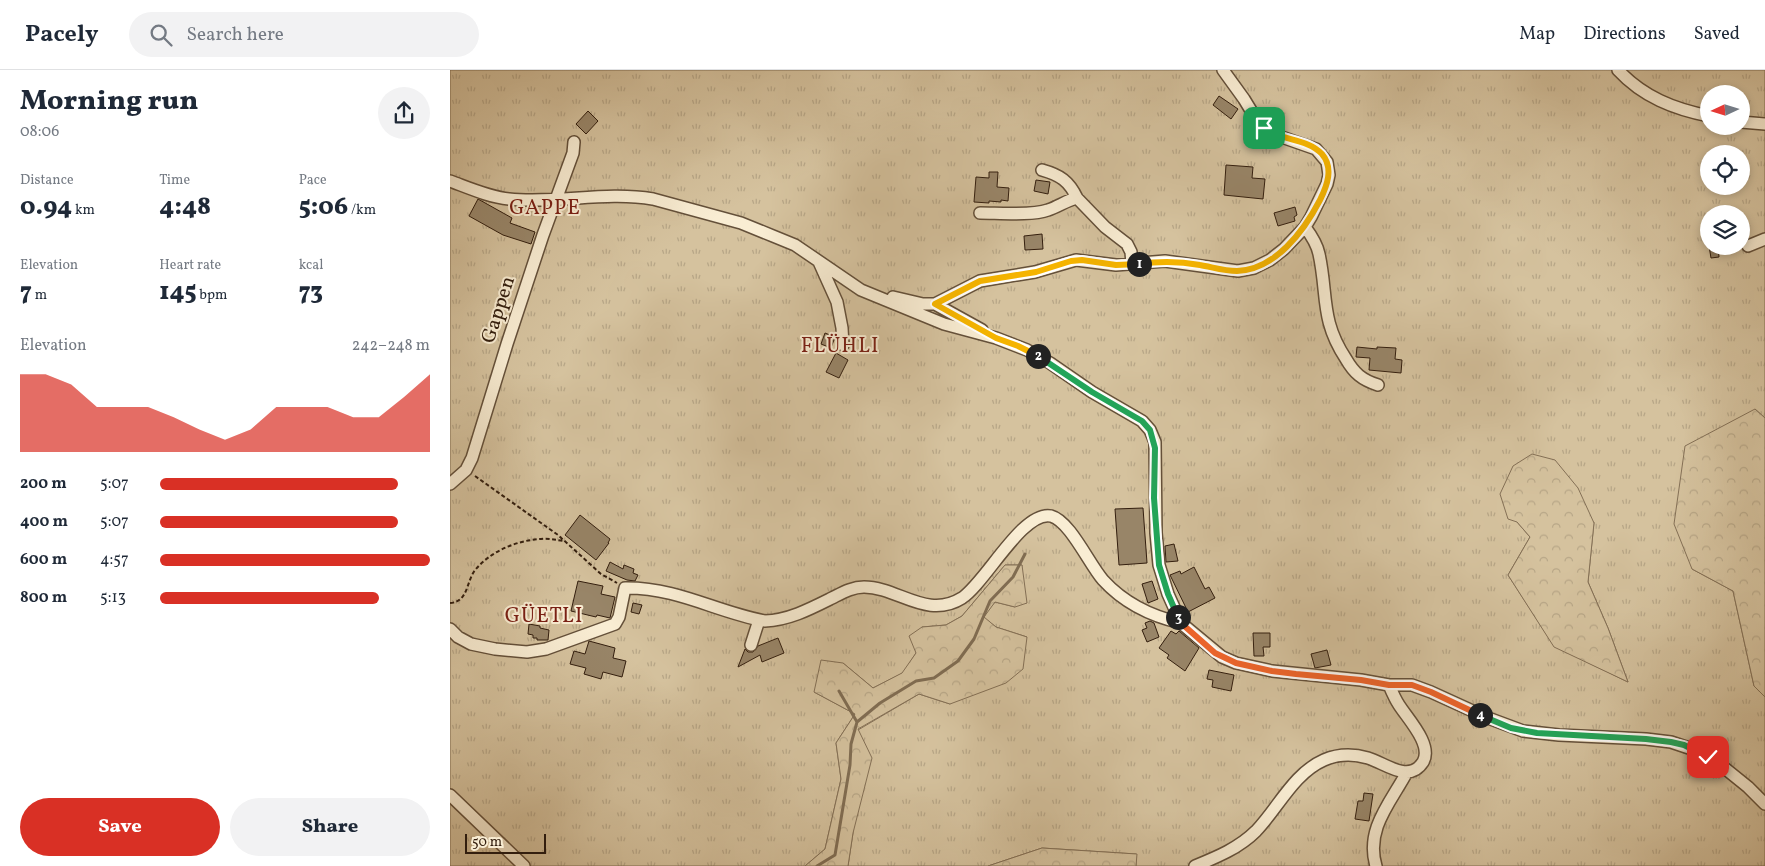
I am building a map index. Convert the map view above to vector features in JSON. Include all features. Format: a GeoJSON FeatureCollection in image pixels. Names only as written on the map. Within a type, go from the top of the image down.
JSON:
{"type":"FeatureCollection","features":[{"type":"Feature","properties":{"kind":"street"},"geometry":{"type":"LineString","coordinates":[[873,295],[923,304],[935,304],[980,281],[1036,272],[1071,261],[1082,260],[1102,264],[1165,261],[1230,271],[1246,270],[1262,265],[1277,254],[1305,227],[1327,184],[1329,175],[1327,162],[1321,153],[1309,145],[1276,135],[1264,128],[1223,70]]}},
{"type":"Feature","properties":{"kind":"street"},"geometry":{"type":"LineString","coordinates":[[1618,70],[1640,90],[1662,102],[1700,113]]}},
{"type":"Feature","properties":{"kind":"street"},"geometry":{"type":"LineString","coordinates":[[1750,123],[1765,124]]}},
{"type":"Feature","properties":{"kind":"street","name":"Gappen"},"geometry":{"type":"LineString","coordinates":[[450,484],[466,470],[472,458],[543,235],[573,153],[574,142]]}},
{"type":"Feature","properties":{"kind":"street"},"geometry":{"type":"LineString","coordinates":[[1042,170],[1058,174],[1068,181],[1078,198],[1105,227],[1127,244],[1132,264]]}},
{"type":"Feature","properties":{"kind":"street"},"geometry":{"type":"LineString","coordinates":[[450,181],[500,197],[517,199],[612,196],[653,199],[757,230],[795,245],[852,286],[944,324],[1018,346],[1044,359],[1092,392],[1142,421],[1150,430],[1155,448],[1154,498],[1159,565],[1168,594],[1181,623],[1215,653],[1236,663],[1272,671],[1420,688],[1523,731],[1559,735],[1646,739],[1684,745],[1722,766],[1765,804]]}},
{"type":"Feature","properties":{"kind":"street"},"geometry":{"type":"LineString","coordinates":[[980,213],[1048,210],[1078,198]]}},
{"type":"Feature","properties":{"kind":"street"},"geometry":{"type":"LineString","coordinates":[[1305,227],[1316,244],[1319,254],[1326,312],[1332,335],[1341,352],[1359,377],[1378,385]]}},
{"type":"Feature","properties":{"kind":"street"},"geometry":{"type":"LineString","coordinates":[[1750,245],[1765,239]]}},
{"type":"Feature","properties":{"kind":"street"},"geometry":{"type":"LineString","coordinates":[[819,262],[837,302],[843,345]]}},
{"type":"Feature","properties":{"kind":"street"},"geometry":{"type":"LineString","coordinates":[[935,304],[996,338]]}},
{"type":"Feature","properties":{"kind":"street"},"geometry":{"type":"LineString","coordinates":[[450,629],[463,640],[482,647],[527,652],[546,649],[615,624],[619,617],[625,588],[644,588],[673,593],[759,620],[769,621],[802,612],[847,590],[858,587],[871,588],[932,606],[948,604],[962,598],[981,581],[1027,524],[1038,517],[1049,516],[1064,524],[1094,568],[1110,587],[1121,596],[1151,615],[1181,623]]}},
{"type":"Feature","properties":{"kind":"street"},"geometry":{"type":"LineString","coordinates":[[751,645],[759,620]]}},
{"type":"Feature","properties":{"kind":"street"},"geometry":{"type":"LineString","coordinates":[[1376,866],[1373,844],[1377,827],[1386,806],[1407,772],[1421,764],[1425,756],[1424,746],[1419,735],[1398,704],[1389,685]]}},
{"type":"Feature","properties":{"kind":"street"},"geometry":{"type":"LineString","coordinates":[[1195,866],[1226,853],[1247,839],[1271,814],[1297,780],[1322,761],[1338,756],[1355,755],[1407,772]]}},
{"type":"Feature","properties":{"kind":"street"},"geometry":{"type":"LineString","coordinates":[[450,795],[524,866]]}},
{"type":"Feature","properties":{"kind":"path"},"geometry":{"type":"LineString","coordinates":[[466,470],[565,541],[601,574],[625,588]]}},
{"type":"Feature","properties":{"kind":"path"},"geometry":{"type":"LineString","coordinates":[[450,603],[456,603],[462,598],[472,573],[492,556],[515,544],[532,540],[565,541]]}},
{"type":"Feature","properties":{"kind":"green space"},"geometry":{"type":"Polygon","coordinates":[[[450,70],[1765,70],[1765,418],[1755,409],[1692,569],[1733,591],[1754,686],[1765,697],[1765,866],[1136,866],[1136,854],[1042,848],[988,866],[848,866],[853,833],[858,730],[919,694],[950,704],[1027,637],[996,627],[983,617],[995,602],[1015,607],[1022,565],[1005,565],[962,616],[946,625],[922,627],[916,653],[903,673],[873,688],[843,663],[814,692],[855,714],[836,743],[841,779],[825,849],[805,866],[450,866],[450,70]],[[1517,522],[1530,537],[1508,575],[1554,646],[1628,682],[1588,582],[1594,522],[1517,522]]]}},
{"type":"Feature","properties":{"kind":"green space"},"geometry":{"type":"Polygon","coordinates":[[[1755,409],[1765,418],[1765,697],[1754,686],[1733,591],[1692,569],[1674,524],[1685,446],[1755,409]]]}},
{"type":"Feature","properties":{"kind":"green space"},"geometry":{"type":"Polygon","coordinates":[[[1532,454],[1555,460],[1578,488],[1594,523],[1588,582],[1628,682],[1554,647],[1508,575],[1530,537],[1517,522],[1508,519],[1500,494],[1513,466],[1532,454]]]}},
{"type":"Feature","properties":{"kind":"green space"},"geometry":{"type":"Polygon","coordinates":[[[1005,565],[1022,565],[1027,603],[1015,607],[995,602],[984,617],[996,627],[1027,637],[1023,669],[1006,683],[950,704],[919,694],[858,729],[872,758],[853,833],[848,866],[805,866],[825,849],[841,779],[836,743],[855,714],[814,692],[821,660],[843,663],[873,688],[902,673],[916,653],[909,636],[922,627],[946,625],[962,616],[1005,565]]]}},
{"type":"Feature","properties":{"kind":"green space"},"geometry":{"type":"Polygon","coordinates":[[[1042,848],[1137,854],[1136,866],[988,866],[1042,848]]]}},
{"type":"Feature","properties":{"kind":"building"},"geometry":{"type":"Polygon","coordinates":[[[1219,96],[1238,109],[1231,119],[1213,105],[1219,96]]]}},
{"type":"Feature","properties":{"kind":"building"},"geometry":{"type":"Polygon","coordinates":[[[588,111],[598,121],[586,134],[576,124],[588,111]]]}},
{"type":"Feature","properties":{"kind":"building"},"geometry":{"type":"Polygon","coordinates":[[[1226,165],[1253,167],[1252,178],[1265,179],[1263,199],[1224,195],[1226,165]]]}},
{"type":"Feature","properties":{"kind":"building"},"geometry":{"type":"Polygon","coordinates":[[[989,172],[998,172],[997,187],[1009,188],[1008,201],[974,202],[976,177],[989,178],[989,172]]]}},
{"type":"Feature","properties":{"kind":"building"},"geometry":{"type":"Polygon","coordinates":[[[1036,180],[1050,182],[1048,194],[1034,191],[1036,180]]]}},
{"type":"Feature","properties":{"kind":"building"},"geometry":{"type":"Polygon","coordinates":[[[478,199],[512,218],[510,223],[535,232],[531,244],[503,235],[469,216],[478,199]]]}},
{"type":"Feature","properties":{"kind":"building"},"geometry":{"type":"Polygon","coordinates":[[[1295,207],[1297,215],[1294,217],[1295,221],[1278,226],[1274,213],[1295,207]]]}},
{"type":"Feature","properties":{"kind":"building"},"geometry":{"type":"Polygon","coordinates":[[[1042,234],[1043,249],[1025,250],[1024,236],[1042,234]]]}},
{"type":"Feature","properties":{"kind":"building"},"geometry":{"type":"Polygon","coordinates":[[[1710,255],[1719,255],[1719,257],[1711,258],[1710,255]]]}},
{"type":"Feature","properties":{"kind":"building"},"geometry":{"type":"Polygon","coordinates":[[[825,333],[835,337],[831,348],[821,344],[825,333]]]}},
{"type":"Feature","properties":{"kind":"building"},"geometry":{"type":"Polygon","coordinates":[[[1357,347],[1396,348],[1395,359],[1402,360],[1401,373],[1369,370],[1370,358],[1356,357],[1357,347]]]}},
{"type":"Feature","properties":{"kind":"building"},"geometry":{"type":"Polygon","coordinates":[[[836,353],[848,360],[839,378],[826,372],[836,353]]]}},
{"type":"Feature","properties":{"kind":"building"},"geometry":{"type":"Polygon","coordinates":[[[1143,508],[1147,563],[1119,565],[1115,509],[1143,508]]]}},
{"type":"Feature","properties":{"kind":"building"},"geometry":{"type":"Polygon","coordinates":[[[580,515],[610,539],[596,560],[565,535],[580,515]]]}},
{"type":"Feature","properties":{"kind":"building"},"geometry":{"type":"Polygon","coordinates":[[[1174,544],[1178,561],[1166,562],[1165,546],[1174,544]]]}},
{"type":"Feature","properties":{"kind":"building"},"geometry":{"type":"Polygon","coordinates":[[[610,562],[623,569],[624,565],[634,569],[633,573],[638,575],[635,581],[627,580],[606,571],[610,562]]]}},
{"type":"Feature","properties":{"kind":"building"},"geometry":{"type":"Polygon","coordinates":[[[1194,567],[1205,589],[1209,587],[1215,598],[1188,612],[1170,575],[1180,571],[1181,574],[1194,567]]]}},
{"type":"Feature","properties":{"kind":"building"},"geometry":{"type":"Polygon","coordinates":[[[578,581],[603,586],[601,594],[615,597],[610,618],[571,611],[578,581]]]}},
{"type":"Feature","properties":{"kind":"building"},"geometry":{"type":"Polygon","coordinates":[[[1152,581],[1158,599],[1148,603],[1142,584],[1152,581]]]}},
{"type":"Feature","properties":{"kind":"building"},"geometry":{"type":"Polygon","coordinates":[[[633,603],[642,605],[639,614],[631,612],[633,603]]]}},
{"type":"Feature","properties":{"kind":"building"},"geometry":{"type":"Polygon","coordinates":[[[1150,621],[1154,623],[1159,637],[1147,642],[1142,630],[1147,628],[1145,623],[1150,621]]]}},
{"type":"Feature","properties":{"kind":"building"},"geometry":{"type":"Polygon","coordinates":[[[529,624],[549,630],[548,640],[537,640],[537,638],[533,638],[533,635],[528,634],[529,624]]]}},
{"type":"Feature","properties":{"kind":"building"},"geometry":{"type":"Polygon","coordinates":[[[1171,631],[1176,634],[1179,631],[1199,648],[1185,671],[1167,658],[1169,655],[1159,648],[1171,631]]]}},
{"type":"Feature","properties":{"kind":"building"},"geometry":{"type":"Polygon","coordinates":[[[1253,633],[1270,633],[1270,647],[1263,647],[1264,656],[1254,656],[1253,633]]]}},
{"type":"Feature","properties":{"kind":"building"},"geometry":{"type":"Polygon","coordinates":[[[778,638],[784,653],[762,662],[760,655],[738,667],[745,649],[748,652],[753,652],[758,646],[778,638]]]}},
{"type":"Feature","properties":{"kind":"building"},"geometry":{"type":"Polygon","coordinates":[[[589,641],[615,648],[613,658],[626,661],[622,677],[603,672],[601,679],[584,674],[586,668],[570,664],[574,651],[585,654],[589,641]]]}},
{"type":"Feature","properties":{"kind":"building"},"geometry":{"type":"Polygon","coordinates":[[[1327,650],[1331,665],[1315,668],[1311,654],[1327,650]]]}},
{"type":"Feature","properties":{"kind":"building"},"geometry":{"type":"Polygon","coordinates":[[[1209,670],[1234,675],[1231,691],[1212,687],[1213,680],[1207,679],[1209,670]]]}},
{"type":"Feature","properties":{"kind":"building"},"geometry":{"type":"Polygon","coordinates":[[[1364,793],[1373,794],[1369,821],[1355,819],[1358,801],[1363,801],[1364,793]]]}},
{"type":"Feature","properties":{"kind":"waterway"},"geometry":{"type":"LineString","coordinates":[[817,866],[835,855],[850,765],[851,744],[857,722],[880,703],[916,681],[934,678],[958,661],[974,639],[990,601],[1013,577],[1025,554]]}},
{"type":"Feature","properties":{"kind":"waterway"},"geometry":{"type":"LineString","coordinates":[[839,691],[857,722]]}},
{"type":"Feature","properties":{"kind":"district","name":"GAPPE"},"geometry":{"type":"Point","coordinates":[545,208]}},
{"type":"Feature","properties":{"kind":"district","name":"FLÜHLI"},"geometry":{"type":"Point","coordinates":[840,346]}},
{"type":"Feature","properties":{"kind":"district","name":"GÜETLI"},"geometry":{"type":"Point","coordinates":[544,616]}},
{"type":"Feature","properties":{"kind":"route"},"geometry":{"type":"LineString","coordinates":[[1264,128],[1268,132],[1316,149],[1325,158],[1329,175],[1324,192],[1305,227],[1284,249],[1262,265],[1246,270],[1230,271],[1165,261],[1116,265],[1076,260],[1036,272],[986,279],[935,304],[996,338],[1038,356],[1092,392],[1147,425],[1155,442],[1154,498],[1159,565],[1168,594],[1181,623],[1196,634],[1215,653],[1236,663],[1272,671],[1361,680],[1389,685],[1412,685],[1511,728],[1523,731],[1559,735],[1659,740],[1684,745],[1708,757]]}}]}
